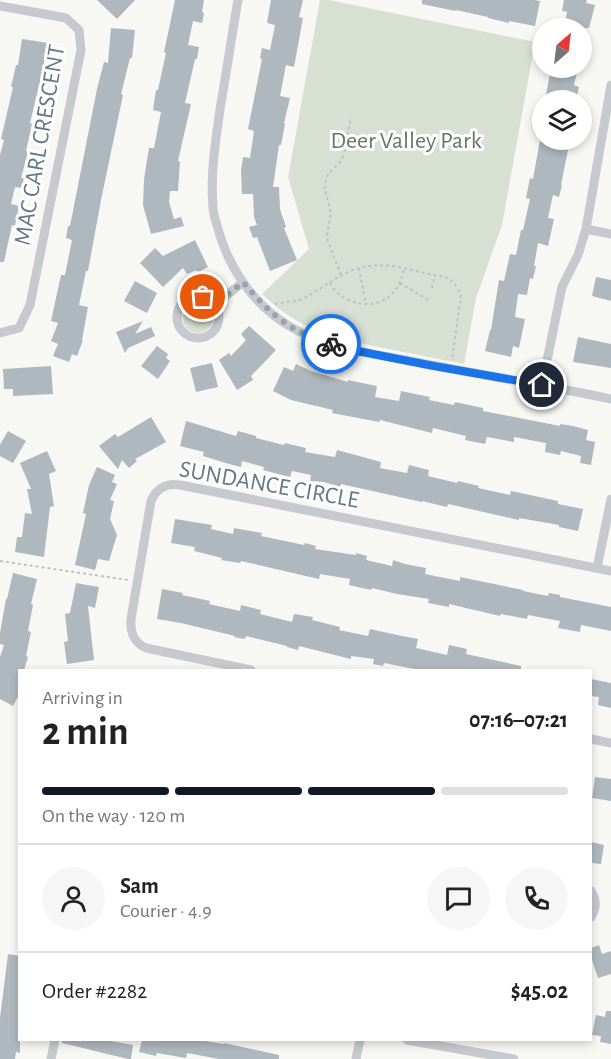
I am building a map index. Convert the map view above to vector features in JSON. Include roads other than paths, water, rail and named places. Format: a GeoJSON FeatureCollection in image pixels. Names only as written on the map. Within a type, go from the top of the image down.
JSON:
{"type":"FeatureCollection","features":[{"type":"Feature","properties":{"kind":"street"},"geometry":{"type":"LineString","coordinates":[[238,0],[213,158],[213,209],[225,252],[232,266],[263,306],[288,326],[314,339],[347,349],[611,399]]}},
{"type":"Feature","properties":{"kind":"street","name":"MAC CARL CRESCENT"},"geometry":{"type":"LineString","coordinates":[[0,6],[66,18],[79,30],[81,50],[30,305],[19,328],[0,333]]}},
{"type":"Feature","properties":{"kind":"street"},"geometry":{"type":"LineString","coordinates":[[542,385],[562,287],[578,255],[586,229],[611,85]]}},
{"type":"Feature","properties":{"kind":"street"},"geometry":{"type":"LineString","coordinates":[[586,229],[611,234]]}},
{"type":"Feature","properties":{"kind":"street"},"geometry":{"type":"LineString","coordinates":[[215,305],[243,282]]}},
{"type":"Feature","properties":{"kind":"street"},"geometry":{"type":"LineString","coordinates":[[203,297],[215,305],[219,317],[215,330],[204,337],[191,337],[185,334],[177,316],[183,303],[189,299],[203,297]]}},
{"type":"Feature","properties":{"kind":"street","name":"SUNDANCE CIRCLE"},"geometry":{"type":"LineString","coordinates":[[246,669],[156,651],[135,641],[130,627],[151,501],[155,494],[167,484],[611,571]]}},
{"type":"Feature","properties":{"kind":"street"},"geometry":{"type":"LineString","coordinates":[[597,568],[611,499]]}},
{"type":"Feature","properties":{"kind":"street"},"geometry":{"type":"LineString","coordinates":[[592,739],[611,743]]}},
{"type":"Feature","properties":{"kind":"street"},"geometry":{"type":"LineString","coordinates":[[592,894],[595,902],[592,915]]}},
{"type":"Feature","properties":{"kind":"street"},"geometry":{"type":"LineString","coordinates":[[51,1059],[55,1041]]}},
{"type":"Feature","properties":{"kind":"street"},"geometry":{"type":"LineString","coordinates":[[356,1059],[360,1041]]}},
{"type":"Feature","properties":{"kind":"street"},"geometry":{"type":"LineString","coordinates":[[413,1041],[514,1059]]}},
{"type":"Feature","properties":{"kind":"park label","name":"Deer Valley Park"},"geometry":{"type":"Point","coordinates":[406,141]}}]}
